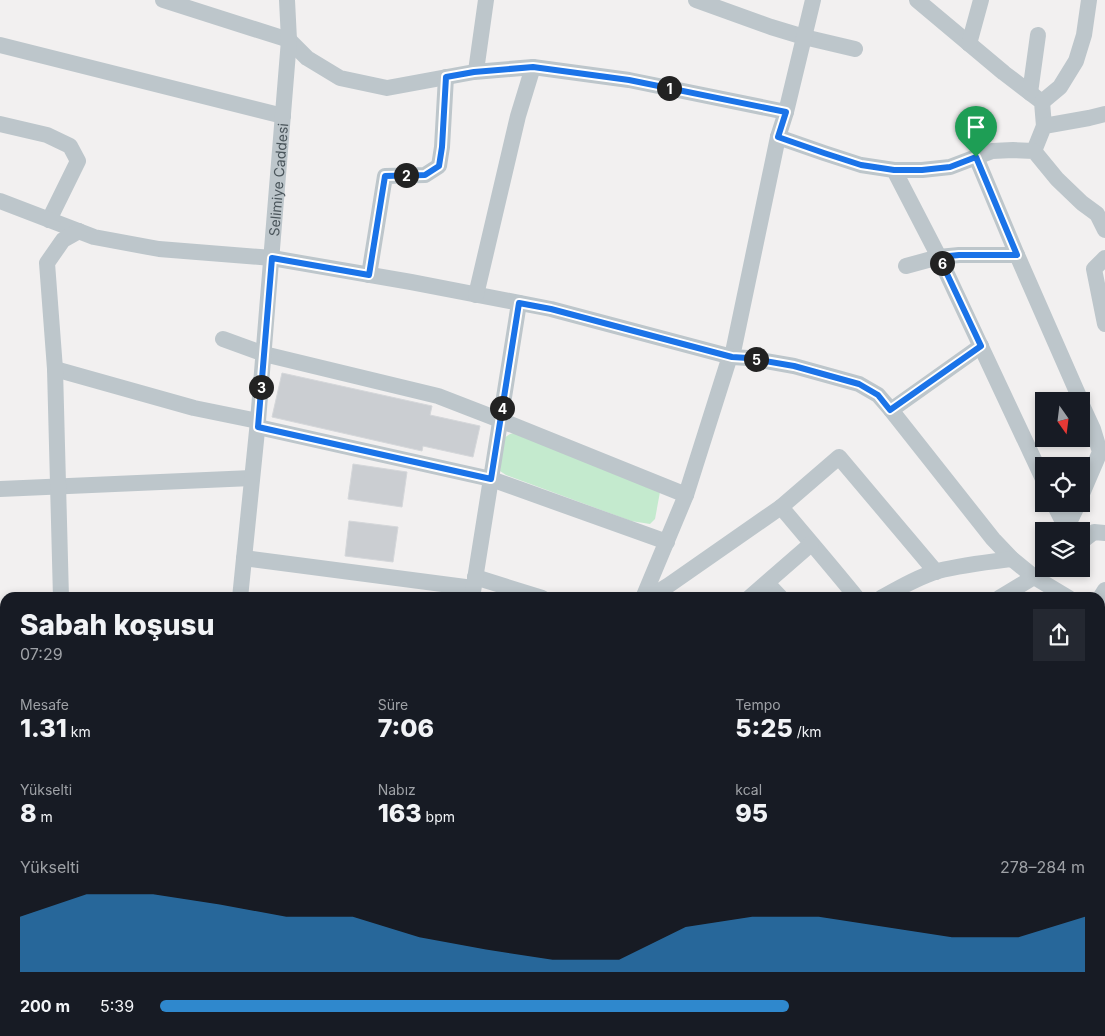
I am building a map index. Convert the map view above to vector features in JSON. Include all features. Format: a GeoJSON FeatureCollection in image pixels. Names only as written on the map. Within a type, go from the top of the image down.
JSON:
{"type":"FeatureCollection","features":[{"type":"Feature","properties":{"kind":"street"},"geometry":{"type":"LineString","coordinates":[[163,0],[289,40],[307,58],[340,78],[388,88],[476,72],[533,67],[629,80],[786,112]]}},
{"type":"Feature","properties":{"kind":"street","name":"Selimiye Caddesi"},"geometry":{"type":"LineString","coordinates":[[241,592],[258,424],[272,258],[289,40],[287,0]]}},
{"type":"Feature","properties":{"kind":"street"},"geometry":{"type":"LineString","coordinates":[[476,72],[486,0]]}},
{"type":"Feature","properties":{"kind":"street"},"geometry":{"type":"LineString","coordinates":[[696,0],[771,27],[855,49]]}},
{"type":"Feature","properties":{"kind":"street"},"geometry":{"type":"LineString","coordinates":[[646,592],[686,495],[731,357],[778,137],[786,112],[813,0]]}},
{"type":"Feature","properties":{"kind":"street"},"geometry":{"type":"LineString","coordinates":[[917,0],[1036,98]]}},
{"type":"Feature","properties":{"kind":"street"},"geometry":{"type":"LineString","coordinates":[[969,44],[980,0]]}},
{"type":"Feature","properties":{"kind":"street"},"geometry":{"type":"LineString","coordinates":[[1036,98],[1060,87],[1076,60],[1084,35],[1089,0]]}},
{"type":"Feature","properties":{"kind":"street"},"geometry":{"type":"LineString","coordinates":[[1034,151],[1044,126],[1036,98],[1038,35]]}},
{"type":"Feature","properties":{"kind":"street"},"geometry":{"type":"LineString","coordinates":[[0,45],[283,116]]}},
{"type":"Feature","properties":{"kind":"street"},"geometry":{"type":"LineString","coordinates":[[476,294],[518,116],[533,67]]}},
{"type":"Feature","properties":{"kind":"street"},"geometry":{"type":"LineString","coordinates":[[369,275],[385,176],[425,175],[439,166],[442,147],[446,77]]}},
{"type":"Feature","properties":{"kind":"street"},"geometry":{"type":"LineString","coordinates":[[1044,126],[1105,114]]}},
{"type":"Feature","properties":{"kind":"street"},"geometry":{"type":"LineString","coordinates":[[0,124],[47,135],[70,146],[78,161],[49,220]]}},
{"type":"Feature","properties":{"kind":"street"},"geometry":{"type":"LineString","coordinates":[[778,137],[861,165],[894,170],[950,167],[992,151],[1034,151],[1057,179],[1082,203],[1101,208],[1105,230]]}},
{"type":"Feature","properties":{"kind":"street"},"geometry":{"type":"LineString","coordinates":[[976,157],[1077,392]]}},
{"type":"Feature","properties":{"kind":"street"},"geometry":{"type":"LineString","coordinates":[[894,170],[939,257],[1035,462]]}},
{"type":"Feature","properties":{"kind":"street"},"geometry":{"type":"LineString","coordinates":[[0,201],[94,237],[159,249],[272,258],[476,294],[551,309],[731,357],[794,366],[859,384],[878,395],[993,539],[1012,559],[1035,572]]}},
{"type":"Feature","properties":{"kind":"street"},"geometry":{"type":"LineString","coordinates":[[61,592],[55,368],[47,263],[63,240],[79,231]]}},
{"type":"Feature","properties":{"kind":"street"},"geometry":{"type":"LineString","coordinates":[[906,266],[939,257],[959,255],[1017,255]]}},
{"type":"Feature","properties":{"kind":"street"},"geometry":{"type":"LineString","coordinates":[[1105,258],[1094,269],[1105,324]]}},
{"type":"Feature","properties":{"kind":"street"},"geometry":{"type":"LineString","coordinates":[[473,588],[519,303]]}},
{"type":"Feature","properties":{"kind":"street"},"geometry":{"type":"LineString","coordinates":[[222,339],[264,354],[438,396],[686,495]]}},
{"type":"Feature","properties":{"kind":"street"},"geometry":{"type":"LineString","coordinates":[[890,410],[981,346]]}},
{"type":"Feature","properties":{"kind":"street"},"geometry":{"type":"LineString","coordinates":[[55,368],[194,408],[491,479],[667,542]]}},
{"type":"Feature","properties":{"kind":"street"},"geometry":{"type":"LineString","coordinates":[[1090,424],[1100,452],[1090,475]]}},
{"type":"Feature","properties":{"kind":"street"},"geometry":{"type":"LineString","coordinates":[[658,592],[781,507],[838,457],[936,572]]}},
{"type":"Feature","properties":{"kind":"street"},"geometry":{"type":"LineString","coordinates":[[0,489],[252,478]]}},
{"type":"Feature","properties":{"kind":"street"},"geometry":{"type":"LineString","coordinates":[[781,507],[838,573],[852,592]]}},
{"type":"Feature","properties":{"kind":"street"},"geometry":{"type":"LineString","coordinates":[[1090,535],[1094,532],[1105,533]]}},
{"type":"Feature","properties":{"kind":"street"},"geometry":{"type":"LineString","coordinates":[[756,592],[811,544]]}},
{"type":"Feature","properties":{"kind":"street"},"geometry":{"type":"LineString","coordinates":[[244,558],[501,592]]}},
{"type":"Feature","properties":{"kind":"street"},"geometry":{"type":"LineString","coordinates":[[893,592],[936,572],[956,567],[1012,559]]}},
{"type":"Feature","properties":{"kind":"street"},"geometry":{"type":"LineString","coordinates":[[1012,592],[1044,577],[1062,592]]}},
{"type":"Feature","properties":{"kind":"street"},"geometry":{"type":"LineString","coordinates":[[767,583],[775,592]]}},
{"type":"Feature","properties":{"kind":"green space"},"geometry":{"type":"Polygon","coordinates":[[[514,433],[660,492],[655,519],[650,524],[631,521],[506,475],[500,471],[504,438],[514,433]]]}},
{"type":"Feature","properties":{"kind":"building"},"geometry":{"type":"Polygon","coordinates":[[[282,373],[432,406],[430,415],[480,426],[473,457],[423,446],[422,451],[272,417],[282,373]]]}},
{"type":"Feature","properties":{"kind":"building"},"geometry":{"type":"Polygon","coordinates":[[[353,464],[407,472],[402,507],[348,499],[353,464]]]}},
{"type":"Feature","properties":{"kind":"building"},"geometry":{"type":"Polygon","coordinates":[[[349,521],[398,527],[393,562],[345,556],[349,521]]]}},
{"type":"Feature","properties":{"kind":"route"},"geometry":{"type":"LineString","coordinates":[[533,67],[629,80],[786,112],[778,137],[861,165],[894,170],[950,167],[976,157],[1017,255],[939,257],[981,346],[890,410],[878,395],[859,384],[794,366],[732,357],[551,309],[519,303],[491,479],[258,427],[272,258],[369,275],[385,176],[425,175],[439,166],[442,147],[446,77],[474,72],[533,67]]}}]}
